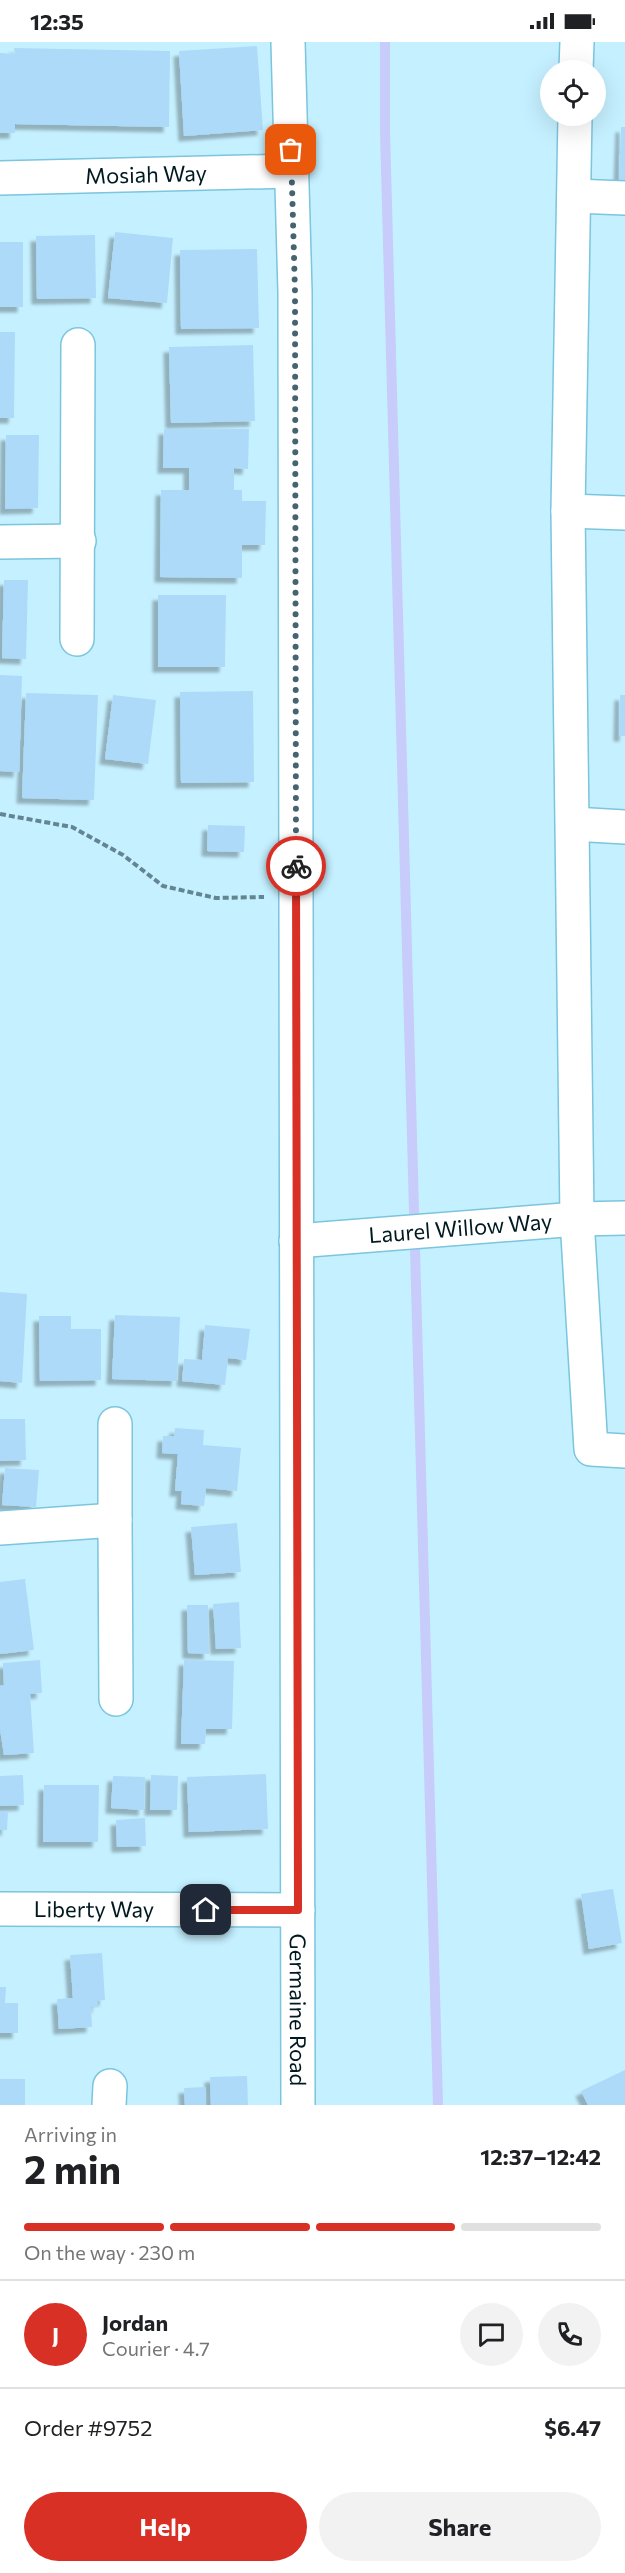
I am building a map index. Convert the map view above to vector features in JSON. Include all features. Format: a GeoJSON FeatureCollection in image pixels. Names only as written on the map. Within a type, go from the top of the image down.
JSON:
{"type":"FeatureCollection","features":[{"type":"Feature","properties":{"kind":"street","name":"Germaine Road"},"geometry":{"type":"LineString","coordinates":[[288,42],[295,292],[298,2105]]}},
{"type":"Feature","properties":{"kind":"street"},"geometry":{"type":"LineString","coordinates":[[576,60],[577,42]]}},
{"type":"Feature","properties":{"kind":"street"},"geometry":{"type":"LineString","coordinates":[[575,126],[568,511],[577,1219],[591,1449],[625,1451]]}},
{"type":"Feature","properties":{"kind":"street","name":"Mosiah Way"},"geometry":{"type":"LineString","coordinates":[[0,178],[292,171]]}},
{"type":"Feature","properties":{"kind":"street"},"geometry":{"type":"LineString","coordinates":[[574,196],[625,198]]}},
{"type":"Feature","properties":{"kind":"street"},"geometry":{"type":"LineString","coordinates":[[77,639],[78,345]]}},
{"type":"Feature","properties":{"kind":"street"},"geometry":{"type":"LineString","coordinates":[[568,511],[625,513]]}},
{"type":"Feature","properties":{"kind":"street"},"geometry":{"type":"LineString","coordinates":[[0,542],[79,541]]}},
{"type":"Feature","properties":{"kind":"street"},"geometry":{"type":"LineString","coordinates":[[573,824],[625,828]]}},
{"type":"Feature","properties":{"kind":"street","name":"Laurel Willow Way"},"geometry":{"type":"LineString","coordinates":[[296,1241],[577,1219],[625,1218]]}},
{"type":"Feature","properties":{"kind":"street"},"geometry":{"type":"LineString","coordinates":[[115,1424],[116,1700]]}},
{"type":"Feature","properties":{"kind":"street"},"geometry":{"type":"LineString","coordinates":[[0,1528],[115,1520]]}},
{"type":"Feature","properties":{"kind":"street","name":"Liberty Way"},"geometry":{"type":"LineString","coordinates":[[0,1909],[298,1910]]}},
{"type":"Feature","properties":{"kind":"path"},"geometry":{"type":"LineString","coordinates":[[0,814],[72,827],[123,855],[163,886],[216,898],[296,896]]}},
{"type":"Feature","properties":{"kind":"building"},"geometry":{"type":"Polygon","coordinates":[[[257,46],[263,130],[184,136],[179,51],[257,46]]]}},
{"type":"Feature","properties":{"kind":"building"},"geometry":{"type":"Polygon","coordinates":[[[14,48],[170,51],[169,127],[15,124],[15,133],[0,133],[0,53],[15,54],[14,48]]]}},
{"type":"Feature","properties":{"kind":"building"},"geometry":{"type":"Polygon","coordinates":[[[621,127],[625,127],[625,181],[619,181],[621,127]]]}},
{"type":"Feature","properties":{"kind":"building"},"geometry":{"type":"Polygon","coordinates":[[[115,232],[173,238],[167,303],[108,298],[115,232]]]}},
{"type":"Feature","properties":{"kind":"building"},"geometry":{"type":"Polygon","coordinates":[[[95,235],[96,298],[37,299],[36,236],[95,235]]]}},
{"type":"Feature","properties":{"kind":"building"},"geometry":{"type":"Polygon","coordinates":[[[0,242],[23,242],[23,307],[0,307],[0,242]]]}},
{"type":"Feature","properties":{"kind":"building"},"geometry":{"type":"Polygon","coordinates":[[[257,249],[259,328],[181,329],[180,250],[257,249]]]}},
{"type":"Feature","properties":{"kind":"building"},"geometry":{"type":"Polygon","coordinates":[[[0,332],[15,332],[14,418],[0,418],[0,332]]]}},
{"type":"Feature","properties":{"kind":"building"},"geometry":{"type":"Polygon","coordinates":[[[253,345],[255,421],[171,423],[169,347],[253,345]]]}},
{"type":"Feature","properties":{"kind":"building"},"geometry":{"type":"Polygon","coordinates":[[[164,429],[249,429],[248,469],[234,468],[234,490],[242,490],[242,501],[266,501],[265,545],[242,545],[242,578],[160,577],[161,490],[189,490],[189,468],[163,468],[164,429]]]}},
{"type":"Feature","properties":{"kind":"building"},"geometry":{"type":"Polygon","coordinates":[[[6,435],[39,435],[38,508],[5,509],[6,435]]]}},
{"type":"Feature","properties":{"kind":"building"},"geometry":{"type":"Polygon","coordinates":[[[4,580],[28,580],[26,659],[2,658],[4,580]]]}},
{"type":"Feature","properties":{"kind":"building"},"geometry":{"type":"Polygon","coordinates":[[[158,595],[226,595],[225,667],[158,667],[158,595]]]}},
{"type":"Feature","properties":{"kind":"building"},"geometry":{"type":"Polygon","coordinates":[[[0,675],[22,676],[19,772],[0,771],[0,675]]]}},
{"type":"Feature","properties":{"kind":"building"},"geometry":{"type":"Polygon","coordinates":[[[253,691],[254,782],[181,783],[180,692],[253,691]]]}},
{"type":"Feature","properties":{"kind":"building"},"geometry":{"type":"Polygon","coordinates":[[[26,693],[98,695],[94,800],[22,798],[26,693]]]}},
{"type":"Feature","properties":{"kind":"building"},"geometry":{"type":"Polygon","coordinates":[[[113,695],[156,700],[148,764],[105,759],[113,695]]]}},
{"type":"Feature","properties":{"kind":"building"},"geometry":{"type":"Polygon","coordinates":[[[620,695],[625,695],[625,736],[619,736],[620,695]]]}},
{"type":"Feature","properties":{"kind":"building"},"geometry":{"type":"Polygon","coordinates":[[[208,825],[245,826],[244,852],[207,851],[208,825]]]}},
{"type":"Feature","properties":{"kind":"building"},"geometry":{"type":"Polygon","coordinates":[[[0,1292],[27,1294],[22,1383],[0,1381],[0,1292]]]}},
{"type":"Feature","properties":{"kind":"building"},"geometry":{"type":"Polygon","coordinates":[[[115,1315],[180,1317],[177,1381],[112,1379],[115,1315]]]}},
{"type":"Feature","properties":{"kind":"building"},"geometry":{"type":"Polygon","coordinates":[[[39,1316],[71,1316],[71,1329],[101,1329],[101,1380],[40,1381],[39,1316]]]}},
{"type":"Feature","properties":{"kind":"building"},"geometry":{"type":"Polygon","coordinates":[[[205,1325],[250,1329],[246,1360],[228,1358],[225,1385],[182,1381],[184,1359],[202,1360],[205,1325]]]}},
{"type":"Feature","properties":{"kind":"building"},"geometry":{"type":"Polygon","coordinates":[[[0,1419],[25,1419],[26,1460],[0,1461],[0,1419]]]}},
{"type":"Feature","properties":{"kind":"building"},"geometry":{"type":"Polygon","coordinates":[[[175,1428],[204,1430],[203,1445],[241,1448],[237,1491],[206,1488],[204,1506],[181,1504],[182,1491],[175,1491],[178,1454],[162,1453],[163,1436],[174,1436],[175,1428]]]}},
{"type":"Feature","properties":{"kind":"building"},"geometry":{"type":"Polygon","coordinates":[[[5,1468],[39,1470],[36,1507],[2,1505],[5,1468]]]}},
{"type":"Feature","properties":{"kind":"building"},"geometry":{"type":"Polygon","coordinates":[[[237,1523],[241,1572],[195,1575],[191,1527],[237,1523]]]}},
{"type":"Feature","properties":{"kind":"building"},"geometry":{"type":"Polygon","coordinates":[[[25,1579],[34,1650],[0,1654],[0,1582],[25,1579]]]}},
{"type":"Feature","properties":{"kind":"building"},"geometry":{"type":"Polygon","coordinates":[[[239,1602],[241,1648],[216,1649],[213,1604],[239,1602]]]}},
{"type":"Feature","properties":{"kind":"building"},"geometry":{"type":"Polygon","coordinates":[[[187,1605],[208,1605],[209,1654],[188,1653],[187,1605]]]}},
{"type":"Feature","properties":{"kind":"building"},"geometry":{"type":"Polygon","coordinates":[[[40,1660],[42,1693],[30,1694],[34,1753],[4,1755],[0,1729],[0,1686],[4,1685],[3,1663],[40,1660]]]}},
{"type":"Feature","properties":{"kind":"building"},"geometry":{"type":"Polygon","coordinates":[[[184,1660],[234,1661],[232,1729],[206,1729],[205,1744],[181,1744],[184,1660]]]}},
{"type":"Feature","properties":{"kind":"building"},"geometry":{"type":"Polygon","coordinates":[[[266,1774],[268,1829],[189,1832],[187,1777],[266,1774]]]}},
{"type":"Feature","properties":{"kind":"building"},"geometry":{"type":"Polygon","coordinates":[[[23,1775],[24,1805],[0,1806],[0,1776],[23,1775]]]}},
{"type":"Feature","properties":{"kind":"building"},"geometry":{"type":"Polygon","coordinates":[[[151,1775],[178,1776],[177,1810],[150,1810],[151,1775]]]}},
{"type":"Feature","properties":{"kind":"building"},"geometry":{"type":"Polygon","coordinates":[[[113,1776],[145,1777],[144,1810],[111,1808],[113,1776]]]}},
{"type":"Feature","properties":{"kind":"building"},"geometry":{"type":"Polygon","coordinates":[[[44,1785],[99,1785],[98,1842],[43,1842],[44,1785]]]}},
{"type":"Feature","properties":{"kind":"building"},"geometry":{"type":"Polygon","coordinates":[[[0,1811],[8,1811],[7,1830],[0,1830],[0,1811]]]}},
{"type":"Feature","properties":{"kind":"building"},"geometry":{"type":"Polygon","coordinates":[[[145,1818],[146,1846],[117,1847],[116,1820],[145,1818]]]}},
{"type":"Feature","properties":{"kind":"building"},"geometry":{"type":"Polygon","coordinates":[[[613,1889],[622,1943],[589,1949],[581,1894],[613,1889]]]}},
{"type":"Feature","properties":{"kind":"building"},"geometry":{"type":"Polygon","coordinates":[[[102,1953],[105,2000],[97,2001],[98,2007],[91,2007],[92,2027],[59,2029],[57,1999],[73,1998],[70,1955],[102,1953]]]}},
{"type":"Feature","properties":{"kind":"building"},"geometry":{"type":"Polygon","coordinates":[[[0,1987],[6,1987],[5,2003],[18,2003],[18,2033],[0,2033],[0,1987]]]}},
{"type":"Feature","properties":{"kind":"building"},"geometry":{"type":"Polygon","coordinates":[[[625,2070],[625,2105],[588,2105],[581,2091],[625,2070]]]}},
{"type":"Feature","properties":{"kind":"building"},"geometry":{"type":"Polygon","coordinates":[[[247,2076],[248,2105],[211,2105],[210,2077],[247,2076]]]}},
{"type":"Feature","properties":{"kind":"building"},"geometry":{"type":"Polygon","coordinates":[[[0,2079],[25,2079],[25,2105],[0,2105],[0,2079]]]}},
{"type":"Feature","properties":{"kind":"building"},"geometry":{"type":"Polygon","coordinates":[[[205,2087],[206,2105],[185,2105],[184,2088],[205,2087]]]}},
{"type":"Feature","properties":{"kind":"waterway"},"geometry":{"type":"LineString","coordinates":[[385,42],[385,131],[438,2105]]}},
{"type":"Feature","properties":{"kind":"way so far"},"geometry":{"type":"LineString","coordinates":[[291,150],[295,292],[296,866]]}},
{"type":"Feature","properties":{"kind":"route"},"geometry":{"type":"LineString","coordinates":[[206,1910],[298,1910],[296,866]]}}]}
